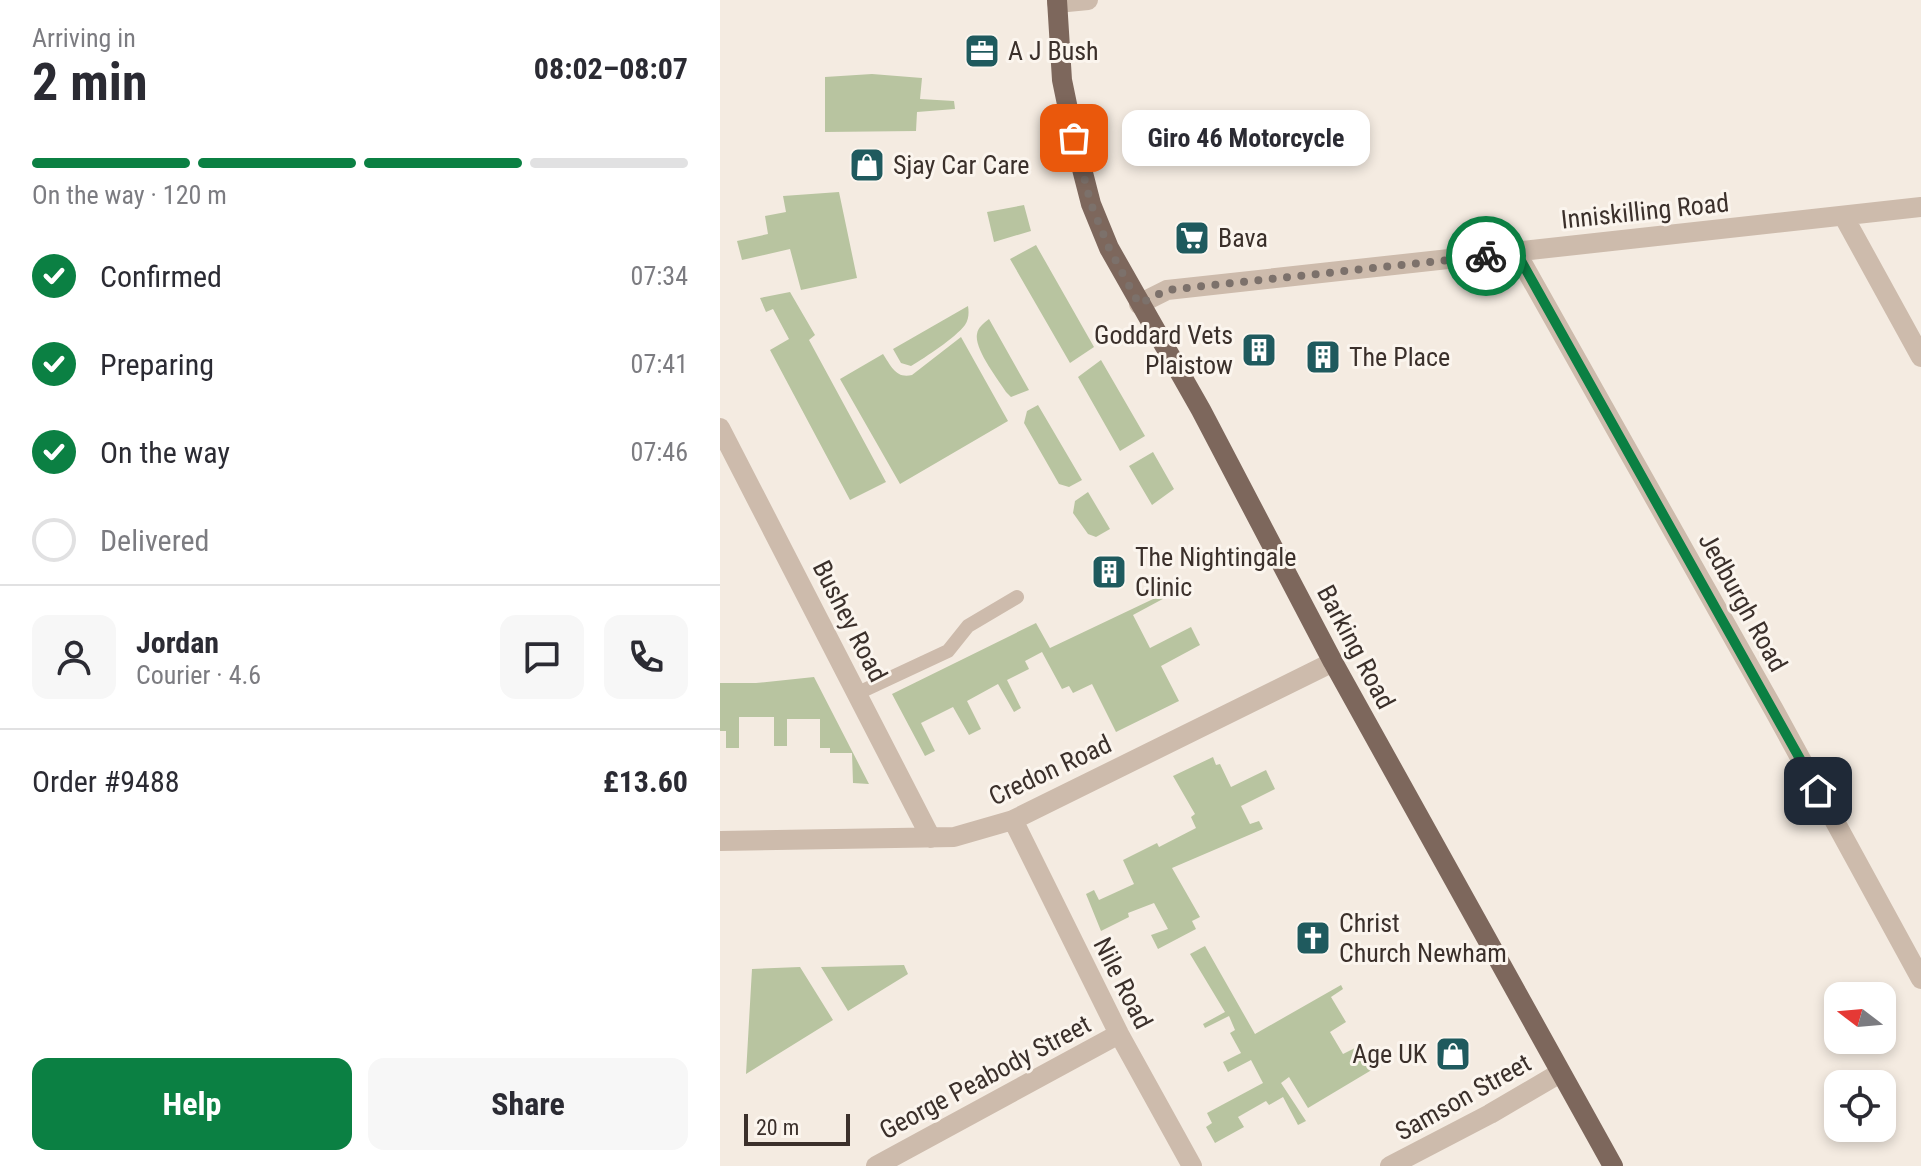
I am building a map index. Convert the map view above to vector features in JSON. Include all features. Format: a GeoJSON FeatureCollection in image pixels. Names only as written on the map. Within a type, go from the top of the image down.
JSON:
{"type":"FeatureCollection","features":[{"type":"Feature","properties":{"kind":"main road","name":"Barking Road"},"geometry":{"type":"LineString","coordinates":[[1057,2],[1062,80],[1091,204],[1109,248],[1201,410],[1333,662],[1613,1166]]}},
{"type":"Feature","properties":{"kind":"street"},"geometry":{"type":"LineString","coordinates":[[1057,2],[1088,0]]}},
{"type":"Feature","properties":{"kind":"street","name":"Inniskilling Road"},"geometry":{"type":"LineString","coordinates":[[1139,304],[1167,290],[1921,207]]}},
{"type":"Feature","properties":{"kind":"street"},"geometry":{"type":"LineString","coordinates":[[1844,217],[1921,357]]}},
{"type":"Feature","properties":{"kind":"street","name":"Jedburgh Road"},"geometry":{"type":"LineString","coordinates":[[1516,252],[1774,710],[1921,979]]}},
{"type":"Feature","properties":{"kind":"street","name":"Bushey Road"},"geometry":{"type":"LineString","coordinates":[[720,428],[931,838]]}},
{"type":"Feature","properties":{"kind":"street","name":"Credon Road"},"geometry":{"type":"LineString","coordinates":[[720,841],[954,837],[1013,820],[1333,662]]}},
{"type":"Feature","properties":{"kind":"street","name":"Nile Road"},"geometry":{"type":"LineString","coordinates":[[1013,820],[1119,1034],[1192,1166]]}},
{"type":"Feature","properties":{"kind":"street","name":"George Peabody Street"},"geometry":{"type":"LineString","coordinates":[[876,1166],[1119,1034]]}},
{"type":"Feature","properties":{"kind":"street","name":"Samson Street"},"geometry":{"type":"LineString","coordinates":[[1390,1166],[1560,1073]]}},
{"type":"Feature","properties":{"kind":"lane"},"geometry":{"type":"LineString","coordinates":[[858,693],[948,651],[968,626],[1017,597]]}},
{"type":"Feature","properties":{"kind":"green space"},"geometry":{"type":"Polygon","coordinates":[[[872,74],[922,78],[920,99],[954,101],[955,109],[917,112],[916,131],[825,132],[825,77],[872,74]]]}},
{"type":"Feature","properties":{"kind":"green space"},"geometry":{"type":"Polygon","coordinates":[[[839,192],[857,278],[801,290],[790,249],[742,260],[737,241],[768,234],[765,216],[786,212],[783,196],[839,192]]]}},
{"type":"Feature","properties":{"kind":"green space"},"geometry":{"type":"Polygon","coordinates":[[[1024,205],[1031,231],[994,242],[987,212],[1024,205]]]}},
{"type":"Feature","properties":{"kind":"green space"},"geometry":{"type":"Polygon","coordinates":[[[1036,245],[1094,347],[1070,363],[1010,259],[1036,245]]]}},
{"type":"Feature","properties":{"kind":"green space"},"geometry":{"type":"Polygon","coordinates":[[[790,292],[815,335],[809,340],[886,482],[850,500],[770,350],[789,339],[773,309],[766,312],[760,298],[790,292]]]}},
{"type":"Feature","properties":{"kind":"green space"},"geometry":{"type":"Polygon","coordinates":[[[968,306],[966,323],[954,336],[911,366],[901,363],[893,349],[968,306]]]}},
{"type":"Feature","properties":{"kind":"green space"},"geometry":{"type":"Polygon","coordinates":[[[989,319],[1029,390],[1011,397],[987,364],[979,348],[977,334],[989,319]]]}},
{"type":"Feature","properties":{"kind":"green space"},"geometry":{"type":"Polygon","coordinates":[[[961,337],[1008,421],[900,484],[840,379],[883,354],[898,373],[912,375],[961,337]]]}},
{"type":"Feature","properties":{"kind":"green space"},"geometry":{"type":"Polygon","coordinates":[[[1101,360],[1145,436],[1120,451],[1078,377],[1101,360]]]}},
{"type":"Feature","properties":{"kind":"green space"},"geometry":{"type":"Polygon","coordinates":[[[1038,405],[1082,480],[1069,487],[1059,484],[1024,423],[1027,411],[1038,405]]]}},
{"type":"Feature","properties":{"kind":"green space"},"geometry":{"type":"Polygon","coordinates":[[[1153,452],[1174,489],[1152,505],[1129,466],[1153,452]]]}},
{"type":"Feature","properties":{"kind":"green space"},"geometry":{"type":"Polygon","coordinates":[[[1088,492],[1110,529],[1096,537],[1088,534],[1073,513],[1075,501],[1088,492]]]}},
{"type":"Feature","properties":{"kind":"green space"},"geometry":{"type":"Polygon","coordinates":[[[1170,591],[1172,594],[1133,615],[1150,648],[1191,627],[1200,645],[1161,666],[1179,701],[1116,732],[1092,684],[1073,693],[1069,686],[1062,689],[1042,652],[1025,661],[1029,669],[1007,680],[1021,708],[1014,712],[998,684],[967,701],[981,729],[969,735],[953,707],[921,723],[935,751],[925,756],[892,694],[1036,623],[1050,648],[1170,591]]]}},
{"type":"Feature","properties":{"kind":"green space"},"geometry":{"type":"Polygon","coordinates":[[[814,677],[869,784],[853,783],[852,753],[830,753],[830,748],[820,748],[820,719],[787,719],[787,746],[774,746],[774,717],[739,717],[739,748],[726,748],[726,731],[720,731],[720,683],[814,677]]]}},
{"type":"Feature","properties":{"kind":"green space"},"geometry":{"type":"Polygon","coordinates":[[[1213,757],[1216,765],[1220,764],[1231,787],[1266,770],[1275,789],[1241,806],[1250,824],[1259,821],[1263,829],[1172,868],[1200,917],[1192,921],[1196,929],[1158,949],[1151,935],[1168,929],[1154,903],[1128,913],[1129,917],[1101,931],[1086,894],[1094,890],[1099,900],[1134,884],[1123,860],[1157,843],[1159,847],[1196,828],[1191,817],[1195,814],[1173,776],[1213,757]]]}},
{"type":"Feature","properties":{"kind":"green space"},"geometry":{"type":"Polygon","coordinates":[[[1205,946],[1255,1034],[1341,985],[1343,989],[1331,997],[1346,1022],[1330,1032],[1343,1054],[1359,1046],[1368,1061],[1380,1054],[1385,1062],[1308,1108],[1289,1077],[1281,1083],[1306,1121],[1298,1125],[1283,1097],[1269,1105],[1266,1101],[1238,1117],[1244,1127],[1215,1143],[1206,1127],[1212,1123],[1207,1113],[1263,1083],[1251,1060],[1228,1072],[1223,1062],[1241,1053],[1230,1033],[1235,1030],[1229,1016],[1205,1028],[1203,1024],[1225,1012],[1190,954],[1205,946]]]}},
{"type":"Feature","properties":{"kind":"green space"},"geometry":{"type":"Polygon","coordinates":[[[904,965],[908,974],[848,1011],[821,967],[904,965]]]}},
{"type":"Feature","properties":{"kind":"green space"},"geometry":{"type":"Polygon","coordinates":[[[800,967],[833,1020],[746,1074],[752,969],[800,967]]]}},
{"type":"Feature","properties":{"kind":"way so far"},"geometry":{"type":"LineString","coordinates":[[1074,138],[1091,204],[1109,248],[1139,304],[1167,290],[1486,256]]}},
{"type":"Feature","properties":{"kind":"place","name":"A J Bush"},"geometry":{"type":"Point","coordinates":[982,51]}},
{"type":"Feature","properties":{"kind":"place","name":"Giro 46 Motorcycle"},"geometry":{"type":"Point","coordinates":[1074,138]}},
{"type":"Feature","properties":{"kind":"place","name":"Sjay Car Care"},"geometry":{"type":"Point","coordinates":[867,165]}},
{"type":"Feature","properties":{"kind":"place","name":"Bava"},"geometry":{"type":"Point","coordinates":[1192,238]}},
{"type":"Feature","properties":{"kind":"place","name":"Goddard Vets Plaistow"},"geometry":{"type":"Point","coordinates":[1259,350]}},
{"type":"Feature","properties":{"kind":"place","name":"The Place"},"geometry":{"type":"Point","coordinates":[1323,357]}},
{"type":"Feature","properties":{"kind":"place","name":"The Nightingale Clinic"},"geometry":{"type":"Point","coordinates":[1109,572]}},
{"type":"Feature","properties":{"kind":"place","name":"Christ Church Newham"},"geometry":{"type":"Point","coordinates":[1313,938]}},
{"type":"Feature","properties":{"kind":"place","name":"Age UK"},"geometry":{"type":"Point","coordinates":[1453,1054]}},
{"type":"Feature","properties":{"kind":"route"},"geometry":{"type":"LineString","coordinates":[[1486,256],[1516,252],[1818,791]]}}]}
